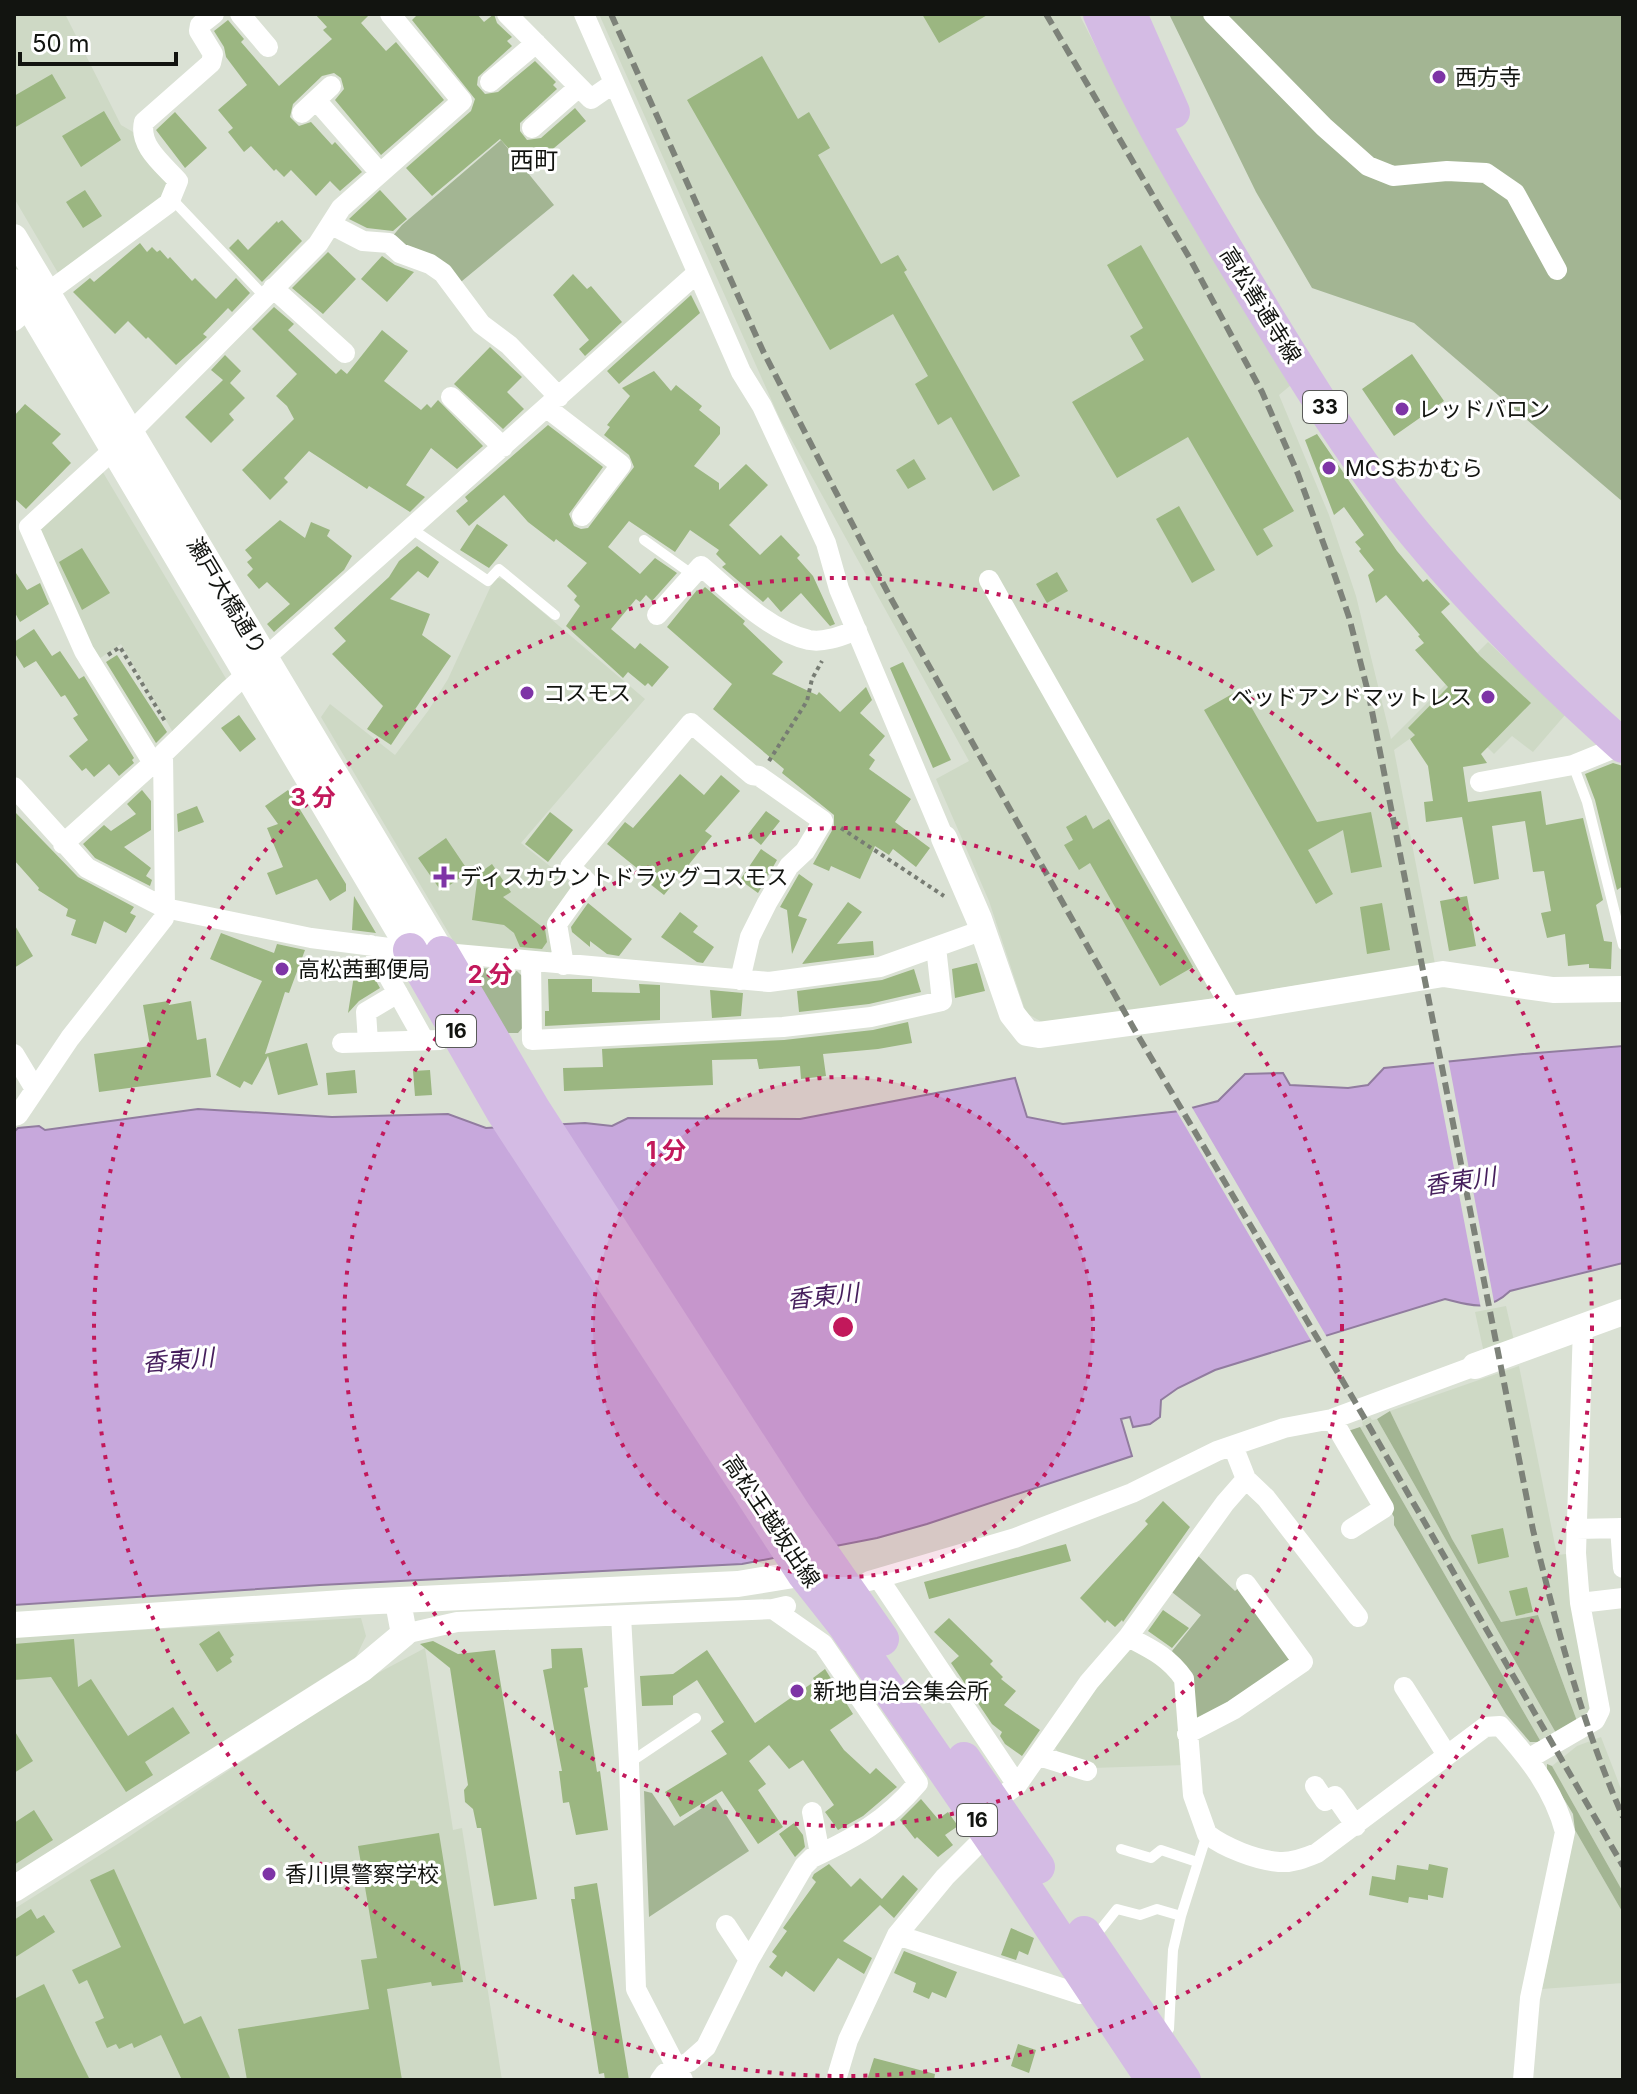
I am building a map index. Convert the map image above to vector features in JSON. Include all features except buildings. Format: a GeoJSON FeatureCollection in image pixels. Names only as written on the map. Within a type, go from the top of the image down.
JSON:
{"type":"FeatureCollection","features":[{"type":"Feature","properties":{"kind":"main road","name":"高松善通寺線"},"geometry":{"type":"LineString","coordinates":[[1100,14],[1144,105],[1194,196],[1283,344],[1372,476],[1414,533],[1520,651],[1620,734]]}},
{"type":"Feature","properties":{"kind":"main road","name":"高松善通寺線"},"geometry":{"type":"LineString","coordinates":[[1130,14],[1165,96],[1207,175],[1302,332],[1382,453],[1494,592],[1546,646],[1620,734]]}},
{"type":"Feature","properties":{"kind":"main road","name":"高松王越坂出線"},"geometry":{"type":"LineString","coordinates":[[426,952],[518,1111],[814,1565],[996,1813],[1101,1979],[1153,2080]]}},
{"type":"Feature","properties":{"kind":"main road","name":"高松王越坂出線"},"geometry":{"type":"LineString","coordinates":[[1101,1979],[1158,2040],[1184,2080]]}},
{"type":"Feature","properties":{"kind":"street"},"geometry":{"type":"LineString","coordinates":[[30,308],[169,203],[178,181],[152,152],[142,130],[144,122],[211,63],[213,54],[199,31],[200,25],[214,14]]}},
{"type":"Feature","properties":{"kind":"street"},"geometry":{"type":"LineString","coordinates":[[240,14],[268,47]]}},
{"type":"Feature","properties":{"kind":"street"},"geometry":{"type":"LineString","coordinates":[[14,1116],[18,1115],[70,1038],[164,918],[165,908],[164,753],[84,651],[29,527],[122,441],[318,244],[341,208],[462,101],[390,14]]}},
{"type":"Feature","properties":{"kind":"street"},"geometry":{"type":"LineString","coordinates":[[507,14],[591,99],[614,83]]}},
{"type":"Feature","properties":{"kind":"street"},"geometry":{"type":"LineString","coordinates":[[584,14],[741,372],[762,406],[826,543],[839,589],[981,924],[1012,1014],[1027,1033],[1050,1035],[1443,974],[1553,990],[1623,989]]}},
{"type":"Feature","properties":{"kind":"street"},"geometry":{"type":"LineString","coordinates":[[1213,14],[1324,127],[1368,166],[1393,176],[1447,171],[1486,173],[1515,193],[1557,270]]}},
{"type":"Feature","properties":{"kind":"street"},"geometry":{"type":"LineString","coordinates":[[490,82],[536,43]]}},
{"type":"Feature","properties":{"kind":"street"},"geometry":{"type":"LineString","coordinates":[[331,86],[309,106],[380,173]]}},
{"type":"Feature","properties":{"kind":"street"},"geometry":{"type":"LineString","coordinates":[[532,128],[579,87]]}},
{"type":"Feature","properties":{"kind":"street"},"geometry":{"type":"LineString","coordinates":[[332,225],[363,241],[389,243],[400,253],[430,264],[443,273],[481,324],[509,345],[553,402],[621,465],[582,516]]}},
{"type":"Feature","properties":{"kind":"street","name":"瀬戸大橋通り"},"geometry":{"type":"LineString","coordinates":[[14,237],[30,308]]}},
{"type":"Feature","properties":{"kind":"street"},"geometry":{"type":"LineString","coordinates":[[63,844],[697,273]]}},
{"type":"Feature","properties":{"kind":"street","name":"瀬戸大橋通り"},"geometry":{"type":"LineString","coordinates":[[14,282],[122,441],[426,952]]}},
{"type":"Feature","properties":{"kind":"street"},"geometry":{"type":"LineString","coordinates":[[268,292],[345,353]]}},
{"type":"Feature","properties":{"kind":"street"},"geometry":{"type":"LineString","coordinates":[[451,397],[503,447]]}},
{"type":"Feature","properties":{"kind":"street"},"geometry":{"type":"LineString","coordinates":[[657,615],[701,566],[769,623],[810,640],[836,638],[857,630]]}},
{"type":"Feature","properties":{"kind":"street"},"geometry":{"type":"LineString","coordinates":[[989,580],[1232,1009]]}},
{"type":"Feature","properties":{"kind":"street"},"geometry":{"type":"LineString","coordinates":[[564,965],[557,924],[587,882],[570,867],[691,723],[752,775],[759,776],[823,821],[805,851],[789,866],[767,903],[750,937],[740,980]]}},
{"type":"Feature","properties":{"kind":"street"},"geometry":{"type":"LineString","coordinates":[[1480,782],[1573,765],[1610,750],[1620,734]]}},
{"type":"Feature","properties":{"kind":"street"},"geometry":{"type":"LineString","coordinates":[[14,787],[87,868],[165,908],[311,938],[426,952],[769,982],[880,967],[936,947],[981,924]]}},
{"type":"Feature","properties":{"kind":"street"},"geometry":{"type":"LineString","coordinates":[[342,1043],[432,1040],[398,993],[371,945]]}},
{"type":"Feature","properties":{"kind":"street"},"geometry":{"type":"LineString","coordinates":[[531,961],[525,1040],[783,1027],[871,1017],[942,1001],[936,947]]}},
{"type":"Feature","properties":{"kind":"street"},"geometry":{"type":"LineString","coordinates":[[368,1042],[366,1012],[398,993]]}},
{"type":"Feature","properties":{"kind":"street"},"geometry":{"type":"LineString","coordinates":[[14,1054],[35,1089]]}},
{"type":"Feature","properties":{"kind":"street"},"geometry":{"type":"LineString","coordinates":[[996,1813],[874,1580],[1015,1538],[1132,1493],[1233,1446],[1284,1428],[1332,1419],[1623,1312]]}},
{"type":"Feature","properties":{"kind":"street"},"geometry":{"type":"LineString","coordinates":[[1528,1759],[1595,1720],[1600,1710],[1580,1603],[1576,1529],[1583,1325]]}},
{"type":"Feature","properties":{"kind":"street"},"geometry":{"type":"LineString","coordinates":[[1332,1419],[1384,1508],[1351,1529]]}},
{"type":"Feature","properties":{"kind":"street"},"geometry":{"type":"LineString","coordinates":[[1233,1446],[1246,1479],[1266,1498],[1358,1617]]}},
{"type":"Feature","properties":{"kind":"street"},"geometry":{"type":"LineString","coordinates":[[836,2080],[848,2040],[897,1935],[996,1813],[1089,1682],[1128,1637],[1225,1503],[1246,1479]]}},
{"type":"Feature","properties":{"kind":"street"},"geometry":{"type":"LineString","coordinates":[[1576,1529],[1622,1528],[1623,1568]]}},
{"type":"Feature","properties":{"kind":"street"},"geometry":{"type":"LineString","coordinates":[[14,1625],[738,1584],[814,1565]]}},
{"type":"Feature","properties":{"kind":"street"},"geometry":{"type":"LineString","coordinates":[[1187,1734],[1233,1710],[1303,1662],[1246,1584]]}},
{"type":"Feature","properties":{"kind":"street"},"geometry":{"type":"LineString","coordinates":[[1580,1603],[1623,1598]]}},
{"type":"Feature","properties":{"kind":"street"},"geometry":{"type":"LineString","coordinates":[[398,1602],[404,1634]]}},
{"type":"Feature","properties":{"kind":"street"},"geometry":{"type":"LineString","coordinates":[[14,1889],[362,1669],[404,1634],[457,1622],[781,1607],[823,1644],[918,1783],[876,1825],[820,1854],[804,1866],[749,1960],[706,2047],[673,2076],[636,1989],[621,1616]]}},
{"type":"Feature","properties":{"kind":"street"},"geometry":{"type":"LineString","coordinates":[[1128,1637],[1161,1654],[1184,1679],[1193,1795],[1207,1834],[1244,1853],[1279,1862],[1299,1860],[1317,1853],[1485,1727],[1500,1726],[1528,1759],[1559,1807],[1565,1832],[1530,1998],[1523,2080]]}},
{"type":"Feature","properties":{"kind":"street"},"geometry":{"type":"LineString","coordinates":[[1404,1687],[1447,1755]]}},
{"type":"Feature","properties":{"kind":"street"},"geometry":{"type":"LineString","coordinates":[[1039,1756],[1087,1771]]}},
{"type":"Feature","properties":{"kind":"street"},"geometry":{"type":"LineString","coordinates":[[1315,1786],[1325,1801],[1335,1796],[1356,1826]]}},
{"type":"Feature","properties":{"kind":"street"},"geometry":{"type":"LineString","coordinates":[[812,1812],[820,1854]]}},
{"type":"Feature","properties":{"kind":"street"},"geometry":{"type":"LineString","coordinates":[[726,1925],[749,1960]]}},
{"type":"Feature","properties":{"kind":"street"},"geometry":{"type":"LineString","coordinates":[[897,1935],[1080,1994],[1101,1979]]}},
{"type":"Feature","properties":{"kind":"lane"},"geometry":{"type":"LineString","coordinates":[[171,198],[268,292]]}},
{"type":"Feature","properties":{"kind":"lane"},"geometry":{"type":"LineString","coordinates":[[412,529],[488,581],[499,569],[555,615]]}},
{"type":"Feature","properties":{"kind":"lane"},"geometry":{"type":"LineString","coordinates":[[644,540],[693,575]]}},
{"type":"Feature","properties":{"kind":"lane"},"geometry":{"type":"LineString","coordinates":[[1573,765],[1587,802],[1623,945]]}},
{"type":"Feature","properties":{"kind":"lane"},"geometry":{"type":"LineString","coordinates":[[629,1763],[696,1718]]}},
{"type":"Feature","properties":{"kind":"lane"},"geometry":{"type":"LineString","coordinates":[[1158,2040],[1169,2029],[1173,1950],[1207,1834]]}},
{"type":"Feature","properties":{"kind":"lane"},"geometry":{"type":"LineString","coordinates":[[1121,1849],[1151,1858],[1161,1850],[1197,1862]]}},
{"type":"Feature","properties":{"kind":"lane"},"geometry":{"type":"LineString","coordinates":[[1077,1943],[1101,1929],[1117,1909],[1140,1915],[1157,1909],[1181,1916]]}},
{"type":"Feature","properties":{"kind":"path"},"geometry":{"type":"LineString","coordinates":[[759,776],[807,701],[812,679],[836,638]]}},
{"type":"Feature","properties":{"kind":"path"},"geometry":{"type":"LineString","coordinates":[[93,666],[120,647],[164,753]]}},
{"type":"Feature","properties":{"kind":"path"},"geometry":{"type":"LineString","coordinates":[[823,821],[826,819],[981,924]]}},
{"type":"Feature","properties":{"kind":"shaded area"},"geometry":{"type":"Polygon","coordinates":[[[14,14],[65,14],[121,125],[133,132],[168,183],[169,196],[61,278],[14,198],[14,14]]]}},
{"type":"Feature","properties":{"kind":"shaded area"},"geometry":{"type":"Polygon","coordinates":[[[599,14],[1079,14],[1125,104],[1291,385],[1279,395],[1329,515],[1356,596],[1391,739],[1488,642],[1565,715],[1533,752],[1512,736],[1494,754],[1450,710],[1394,750],[1435,964],[1049,1026],[1026,1013],[989,901],[936,779],[969,761],[780,419],[599,14]]]}},
{"type":"Feature","properties":{"kind":"shaded area"},"geometry":{"type":"Polygon","coordinates":[[[101,469],[228,682],[174,734],[121,644],[96,661],[36,534],[101,469]]]}},
{"type":"Feature","properties":{"kind":"shaded area"},"geometry":{"type":"Polygon","coordinates":[[[495,577],[505,580],[645,699],[521,843],[576,887],[559,957],[457,947],[321,717],[330,704],[395,755],[448,679],[495,577]]]}},
{"type":"Feature","properties":{"kind":"shaded area"},"geometry":{"type":"Polygon","coordinates":[[[1506,1306],[1514,1341],[1484,1353],[1475,1312],[1506,1306]]]}},
{"type":"Feature","properties":{"kind":"shaded area"},"geometry":{"type":"Polygon","coordinates":[[[1519,1366],[1557,1555],[1566,1554],[1581,1650],[1595,1705],[1590,1716],[1577,1721],[1538,1615],[1501,1622],[1452,1539],[1390,1411],[1519,1366]]]}},
{"type":"Feature","properties":{"kind":"shaded area"},"geometry":{"type":"Polygon","coordinates":[[[1370,1417],[1377,1419],[1556,1733],[1541,1742],[1360,1427],[1370,1417]]]}},
{"type":"Feature","properties":{"kind":"shaded area"},"geometry":{"type":"Polygon","coordinates":[[[361,1618],[366,1636],[356,1657],[14,1874],[14,1637],[361,1618]]]}},
{"type":"Feature","properties":{"kind":"shaded area","name":"香川県警察学校"},"geometry":{"type":"Polygon","coordinates":[[[425,1648],[453,1830],[462,1828],[502,2080],[14,2080],[14,1909],[365,1680],[425,1648]]]}},
{"type":"Feature","properties":{"kind":"shaded area"},"geometry":{"type":"Polygon","coordinates":[[[1136,1649],[1175,1676],[1185,1765],[1092,1768],[1062,1758],[1053,1745],[1125,1650],[1136,1649]]]}},
{"type":"Feature","properties":{"kind":"shaded area"},"geometry":{"type":"Polygon","coordinates":[[[1601,1737],[1623,1794],[1623,1892],[1552,1766],[1577,1746],[1601,1737]]]}},
{"type":"Feature","properties":{"kind":"shaded area"},"geometry":{"type":"Polygon","coordinates":[[[1575,1830],[1623,1913],[1623,1983],[1542,1989],[1575,1830]]]}},
{"type":"Feature","properties":{"kind":"green space"},"geometry":{"type":"Polygon","coordinates":[[[1169,14],[1623,14],[1623,502],[1414,323],[1312,288],[1256,192],[1169,14]]]}},
{"type":"Feature","properties":{"kind":"green space"},"geometry":{"type":"Polygon","coordinates":[[[501,140],[554,205],[456,286],[391,238],[501,140]]]}},
{"type":"Feature","properties":{"kind":"green space"},"geometry":{"type":"Polygon","coordinates":[[[469,967],[517,971],[524,978],[524,1026],[518,1033],[507,1033],[469,967]]]}},
{"type":"Feature","properties":{"kind":"green space"},"geometry":{"type":"Polygon","coordinates":[[[1390,1411],[1452,1539],[1501,1622],[1538,1615],[1577,1721],[1556,1733],[1377,1419],[1390,1411]]]}},
{"type":"Feature","properties":{"kind":"green space"},"geometry":{"type":"Polygon","coordinates":[[[1360,1427],[1541,1742],[1530,1742],[1506,1714],[1394,1525],[1394,1517],[1345,1432],[1360,1427]]]}},
{"type":"Feature","properties":{"kind":"green space"},"geometry":{"type":"Polygon","coordinates":[[[1195,1553],[1235,1591],[1243,1584],[1298,1659],[1194,1726],[1180,1662],[1172,1651],[1201,1615],[1168,1589],[1195,1553]]]}},
{"type":"Feature","properties":{"kind":"green space"},"geometry":{"type":"Polygon","coordinates":[[[1547,1764],[1552,1766],[1623,1892],[1623,1913],[1575,1830],[1573,1814],[1547,1771],[1547,1764]]]}},
{"type":"Feature","properties":{"kind":"green space"},"geometry":{"type":"Polygon","coordinates":[[[644,1791],[652,1793],[674,1826],[716,1799],[749,1851],[649,1917],[644,1791]]]}},
{"type":"Feature","properties":{"kind":"water","name":"香東川"},"geometry":{"type":"Polygon","coordinates":[[[1623,1046],[1623,1263],[1510,1291],[1487,1305],[1445,1299],[1215,1370],[1161,1400],[1160,1417],[1150,1424],[1133,1427],[1130,1417],[1121,1419],[1132,1456],[877,1538],[742,1564],[320,1585],[14,1605],[14,1132],[18,1128],[39,1126],[45,1130],[198,1109],[332,1117],[448,1114],[486,1128],[585,1123],[612,1126],[628,1118],[800,1119],[1015,1078],[1027,1117],[1063,1124],[1180,1111],[1218,1101],[1245,1074],[1283,1073],[1290,1085],[1348,1088],[1368,1085],[1384,1068],[1623,1046]]]}},
{"type":"Feature","properties":{"kind":"pier"},"geometry":{"type":"Polygon","coordinates":[[[1448,1058],[1495,1307],[1481,1309],[1433,1059],[1448,1058]]]}},
{"type":"Feature","properties":{"kind":"pier"},"geometry":{"type":"Polygon","coordinates":[[[1190,1104],[1328,1339],[1313,1344],[1174,1107],[1190,1104]]]}},
{"type":"Feature","properties":{"kind":"railway"},"geometry":{"type":"LineString","coordinates":[[611,14],[763,351],[889,595],[1137,1034],[1354,1400],[1623,1866]]}},
{"type":"Feature","properties":{"kind":"railway"},"geometry":{"type":"LineString","coordinates":[[1046,14],[1189,257],[1262,392],[1298,474],[1349,617],[1369,696],[1533,1530],[1583,1711],[1623,1817]]}},
{"type":"Feature","properties":{"kind":"place","name":"西方寺"},"geometry":{"type":"Point","coordinates":[1439,77]}},
{"type":"Feature","properties":{"kind":"place","name":"レッドバロン"},"geometry":{"type":"Point","coordinates":[1402,409]}},
{"type":"Feature","properties":{"kind":"place","name":"MCSおかむら"},"geometry":{"type":"Point","coordinates":[1329,468]}},
{"type":"Feature","properties":{"kind":"place","name":"コスモス"},"geometry":{"type":"Point","coordinates":[527,693]}},
{"type":"Feature","properties":{"kind":"place","name":"ベッドアンドマットレス"},"geometry":{"type":"Point","coordinates":[1488,697]}},
{"type":"Feature","properties":{"kind":"place","name":"ディスカウントドラッグコスモス"},"geometry":{"type":"Point","coordinates":[444,877]}},
{"type":"Feature","properties":{"kind":"place","name":"高松茜郵便局"},"geometry":{"type":"Point","coordinates":[282,969]}},
{"type":"Feature","properties":{"kind":"place","name":"新地自治会集会所"},"geometry":{"type":"Point","coordinates":[797,1691]}},
{"type":"Feature","properties":{"kind":"place","name":"香川県警察学校"},"geometry":{"type":"Point","coordinates":[269,1874]}},
{"type":"Feature","properties":{"kind":"district","name":"西町"},"geometry":{"type":"Point","coordinates":[534,160]}}]}
